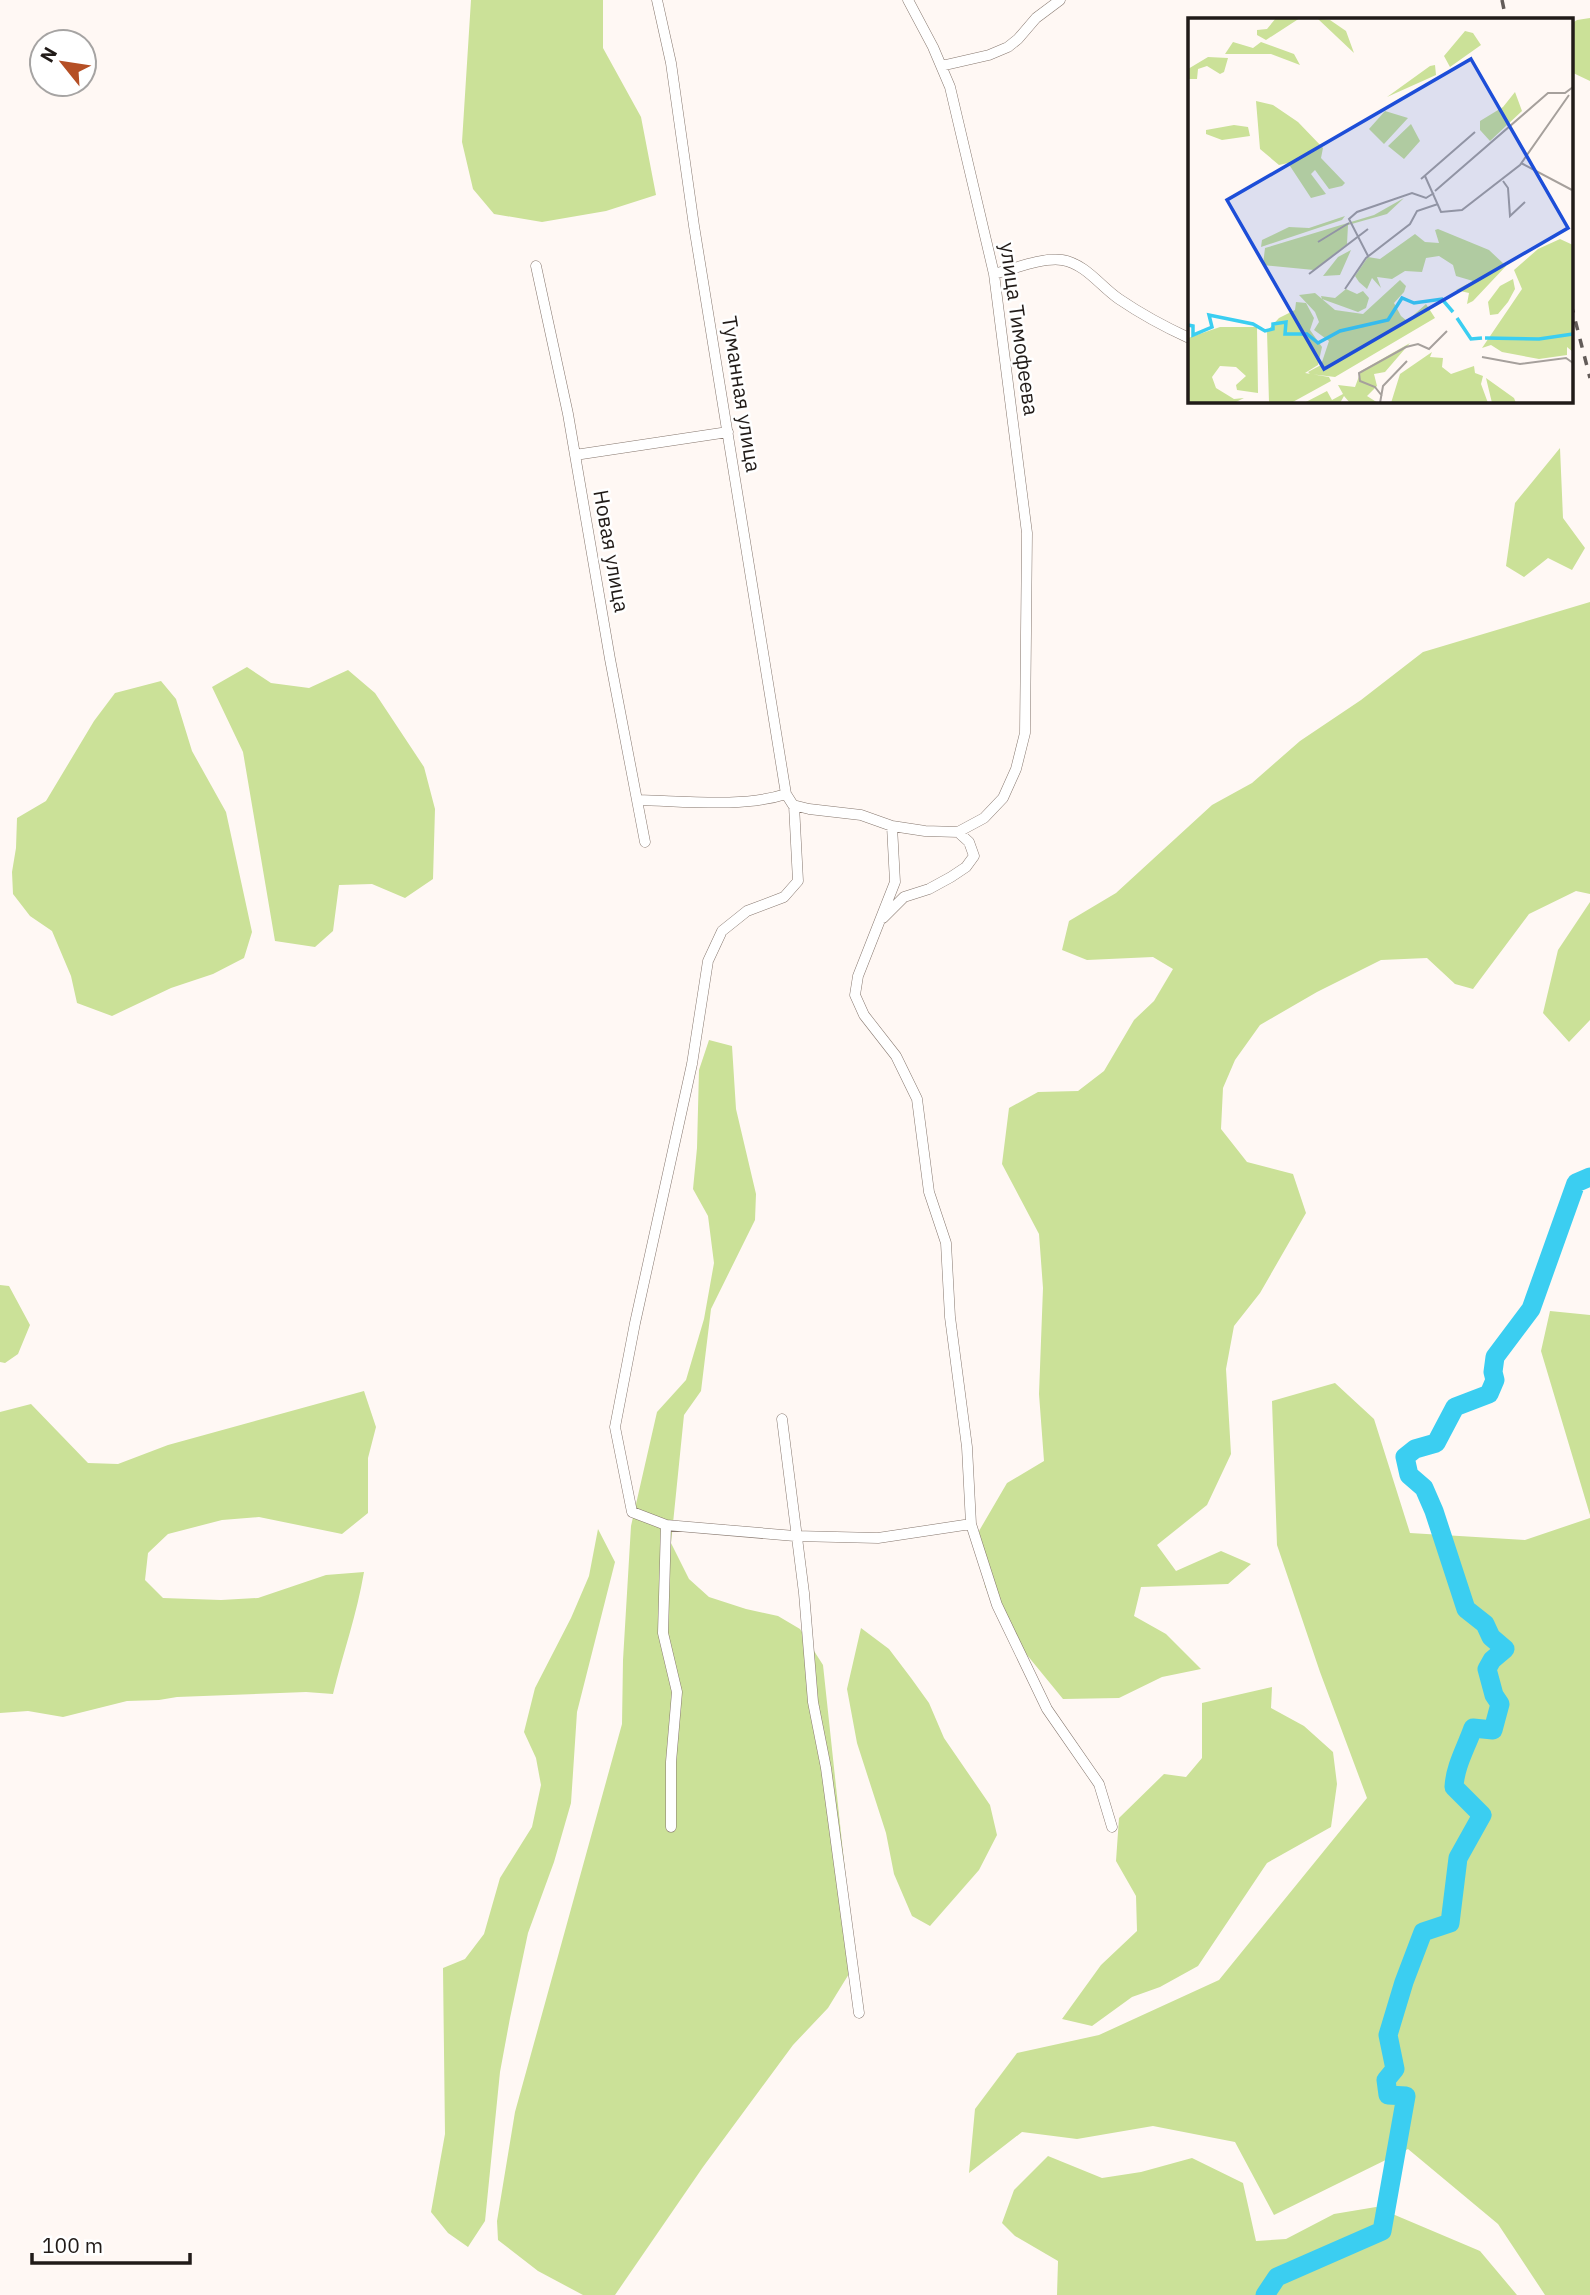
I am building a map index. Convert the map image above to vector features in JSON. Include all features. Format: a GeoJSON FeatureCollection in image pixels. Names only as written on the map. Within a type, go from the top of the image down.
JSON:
{"type":"FeatureCollection","features":[{"type":"Feature","properties":{"kind":"street","name":"Туманная улица"},"geometry":{"type":"LineString","coordinates":[[657,0],[671,63],[694,226],[786,794]]}},
{"type":"Feature","properties":{"kind":"street","name":"улица Тимофеева"},"geometry":{"type":"LineString","coordinates":[[908,0],[950,87],[994,274],[1027,533],[1025,733],[1016,769],[1003,798],[984,818],[958,832]]}},
{"type":"Feature","properties":{"kind":"street"},"geometry":{"type":"LineString","coordinates":[[941,66],[989,55],[1008,47],[1036,18],[1059,0]]}},
{"type":"Feature","properties":{"kind":"street"},"geometry":{"type":"LineString","coordinates":[[994,274],[1031,264],[1061,260],[1085,268],[1102,287],[1121,301],[1166,328],[1188,338]]}},
{"type":"Feature","properties":{"kind":"street","name":"Новая улица"},"geometry":{"type":"LineString","coordinates":[[536,266],[568,414],[645,842]]}},
{"type":"Feature","properties":{"kind":"street"},"geometry":{"type":"LineString","coordinates":[[575,455],[728,432]]}},
{"type":"Feature","properties":{"kind":"street"},"geometry":{"type":"LineString","coordinates":[[639,800],[740,801],[786,794],[794,805],[798,881],[784,897],[747,911],[722,932],[708,961],[692,1064],[615,1427],[632,1512],[666,1525],[795,1536],[878,1538],[971,1524]]}},
{"type":"Feature","properties":{"kind":"street"},"geometry":{"type":"LineString","coordinates":[[794,805],[861,815],[892,826],[958,832],[969,842],[974,856],[966,867],[929,889],[904,897],[881,920]]}},
{"type":"Feature","properties":{"kind":"street"},"geometry":{"type":"LineString","coordinates":[[892,826],[895,882],[858,976],[855,995],[864,1015],[896,1056],[917,1099],[929,1192],[946,1243],[950,1317],[967,1447],[971,1524],[996,1605],[1047,1709],[1099,1784],[1112,1827]]}},
{"type":"Feature","properties":{"kind":"street"},"geometry":{"type":"LineString","coordinates":[[782,1419],[804,1593],[813,1702],[826,1768],[859,2013]]}},
{"type":"Feature","properties":{"kind":"street"},"geometry":{"type":"LineString","coordinates":[[666,1525],[663,1633],[677,1692],[671,1762],[671,1827]]}},
{"type":"Feature","properties":{"kind":"green space"},"geometry":{"type":"Polygon","coordinates":[[[471,0],[603,0],[603,48],[641,117],[656,195],[606,211],[542,222],[494,214],[473,189],[462,142],[471,0]]]}},
{"type":"Feature","properties":{"kind":"green space"},"geometry":{"type":"Polygon","coordinates":[[[1590,18],[1590,81],[1572,72],[1572,23],[1590,18]]]}},
{"type":"Feature","properties":{"kind":"green space"},"geometry":{"type":"Polygon","coordinates":[[[1560,448],[1563,518],[1585,548],[1572,570],[1548,558],[1524,577],[1506,566],[1515,503],[1560,448]]]}},
{"type":"Feature","properties":{"kind":"green space"},"geometry":{"type":"Polygon","coordinates":[[[1590,602],[1590,894],[1576,891],[1529,914],[1473,989],[1455,984],[1427,958],[1381,960],[1260,1025],[1235,1060],[1223,1088],[1221,1129],[1247,1162],[1293,1174],[1306,1213],[1260,1293],[1234,1326],[1226,1369],[1231,1454],[1207,1505],[1157,1545],[1176,1571],[1221,1551],[1251,1564],[1228,1584],[1141,1587],[1134,1616],[1166,1634],[1201,1669],[1162,1677],[1119,1698],[1063,1699],[1027,1655],[985,1587],[979,1531],[1007,1483],[1044,1461],[1039,1394],[1043,1288],[1039,1234],[1002,1164],[1009,1108],[1038,1092],[1078,1091],[1104,1071],[1134,1020],[1154,1001],[1173,969],[1153,957],[1087,960],[1062,950],[1069,921],[1116,893],[1212,805],[1252,783],[1300,741],[1361,700],[1423,652],[1590,602]]]}},
{"type":"Feature","properties":{"kind":"green space"},"geometry":{"type":"Polygon","coordinates":[[[247,667],[271,683],[309,688],[348,670],[375,693],[424,767],[435,809],[433,879],[405,898],[372,884],[339,885],[333,931],[315,947],[275,941],[243,752],[212,687],[247,667]]]}},
{"type":"Feature","properties":{"kind":"green space"},"geometry":{"type":"Polygon","coordinates":[[[161,681],[176,699],[192,751],[226,812],[252,932],[244,958],[213,974],[171,988],[112,1016],[77,1003],[71,976],[52,931],[30,916],[13,894],[12,872],[17,818],[46,801],[94,721],[115,693],[161,681]]]}},
{"type":"Feature","properties":{"kind":"green space"},"geometry":{"type":"Polygon","coordinates":[[[1590,902],[1590,1020],[1569,1042],[1543,1013],[1558,950],[1590,902]]]}},
{"type":"Feature","properties":{"kind":"green space"},"geometry":{"type":"Polygon","coordinates":[[[709,1040],[732,1046],[736,1109],[756,1194],[755,1220],[711,1309],[701,1391],[684,1415],[671,1543],[689,1579],[709,1597],[778,1616],[800,1629],[823,1665],[855,1964],[828,2008],[793,2045],[703,2167],[615,2295],[583,2295],[538,2271],[498,2240],[497,2221],[515,2112],[622,1724],[631,1526],[657,1412],[686,1380],[704,1319],[714,1263],[708,1216],[693,1189],[699,1070],[709,1040]]]}},
{"type":"Feature","properties":{"kind":"green space"},"geometry":{"type":"Polygon","coordinates":[[[0,1285],[9,1286],[30,1325],[18,1354],[5,1363],[0,1362],[0,1285]]]}},
{"type":"Feature","properties":{"kind":"green space"},"geometry":{"type":"Polygon","coordinates":[[[1550,1311],[1590,1315],[1590,1515],[1541,1351],[1550,1311]]]}},
{"type":"Feature","properties":{"kind":"green space"},"geometry":{"type":"Polygon","coordinates":[[[1335,1383],[1374,1419],[1410,1533],[1525,1540],[1590,1518],[1590,2295],[1545,2295],[1498,2224],[1408,2149],[1274,2215],[1235,2142],[1153,2126],[1077,2139],[1022,2132],[969,2173],[975,2109],[1017,2053],[1099,2035],[1219,1980],[1367,1798],[1277,1545],[1272,1401],[1335,1383]]]}},
{"type":"Feature","properties":{"kind":"green space"},"geometry":{"type":"Polygon","coordinates":[[[364,1391],[376,1427],[368,1458],[368,1513],[342,1534],[259,1517],[222,1520],[168,1534],[148,1553],[145,1580],[163,1598],[221,1600],[258,1598],[326,1575],[364,1572],[333,1694],[306,1692],[127,1701],[63,1717],[28,1711],[0,1713],[0,1412],[31,1404],[88,1463],[118,1464],[168,1445],[364,1391]]]}},
{"type":"Feature","properties":{"kind":"green space"},"geometry":{"type":"Polygon","coordinates":[[[598,1529],[615,1562],[577,1712],[571,1803],[554,1862],[528,1933],[510,2018],[500,2072],[485,2221],[468,2247],[448,2233],[431,2212],[445,2134],[443,1968],[465,1959],[484,1934],[500,1878],[532,1827],[541,1785],[536,1758],[524,1732],[535,1688],[589,1576],[598,1529]]]}},
{"type":"Feature","properties":{"kind":"green space"},"geometry":{"type":"Polygon","coordinates":[[[861,1628],[889,1649],[929,1703],[944,1738],[990,1805],[997,1835],[979,1870],[930,1926],[912,1916],[894,1874],[886,1833],[857,1743],[847,1689],[861,1628]]]}},
{"type":"Feature","properties":{"kind":"green space"},"geometry":{"type":"Polygon","coordinates":[[[1272,1687],[1271,1708],[1304,1726],[1333,1752],[1337,1784],[1331,1827],[1267,1863],[1198,1966],[1160,1987],[1132,1997],[1092,2026],[1062,2019],[1101,1965],[1137,1931],[1136,1896],[1116,1861],[1119,1818],[1164,1774],[1186,1777],[1202,1758],[1202,1703],[1272,1687]]]}},
{"type":"Feature","properties":{"kind":"green space"},"geometry":{"type":"Polygon","coordinates":[[[1048,2156],[1102,2178],[1141,2172],[1192,2158],[1243,2183],[1256,2241],[1286,2239],[1334,2214],[1376,2207],[1480,2251],[1517,2295],[1057,2295],[1058,2261],[1015,2236],[1002,2223],[1014,2190],[1048,2156]]]}},
{"type":"Feature","properties":{"kind":"waterway"},"geometry":{"type":"LineString","coordinates":[[1265,2295],[1277,2277],[1382,2231],[1406,2096],[1388,2095],[1386,2080],[1395,2069],[1388,2035],[1423,1932],[1450,1923],[1458,1858],[1482,1815],[1454,1787],[1455,1779],[1473,1728],[1493,1730],[1500,1704],[1494,1695],[1487,1669],[1492,1660],[1505,1649],[1491,1637],[1485,1624],[1466,1609],[1434,1511],[1424,1488],[1409,1475],[1405,1457],[1415,1449],[1436,1443],[1455,1407],[1489,1394],[1495,1380],[1495,1357],[1531,1309],[1576,1183],[1590,1177]]}},
{"type":"Feature","properties":{"kind":"railway"},"geometry":{"type":"LineString","coordinates":[[1502,0],[1506,18]]}},
{"type":"Feature","properties":{"kind":"railway"},"geometry":{"type":"LineString","coordinates":[[1572,308],[1590,378]]}}]}
